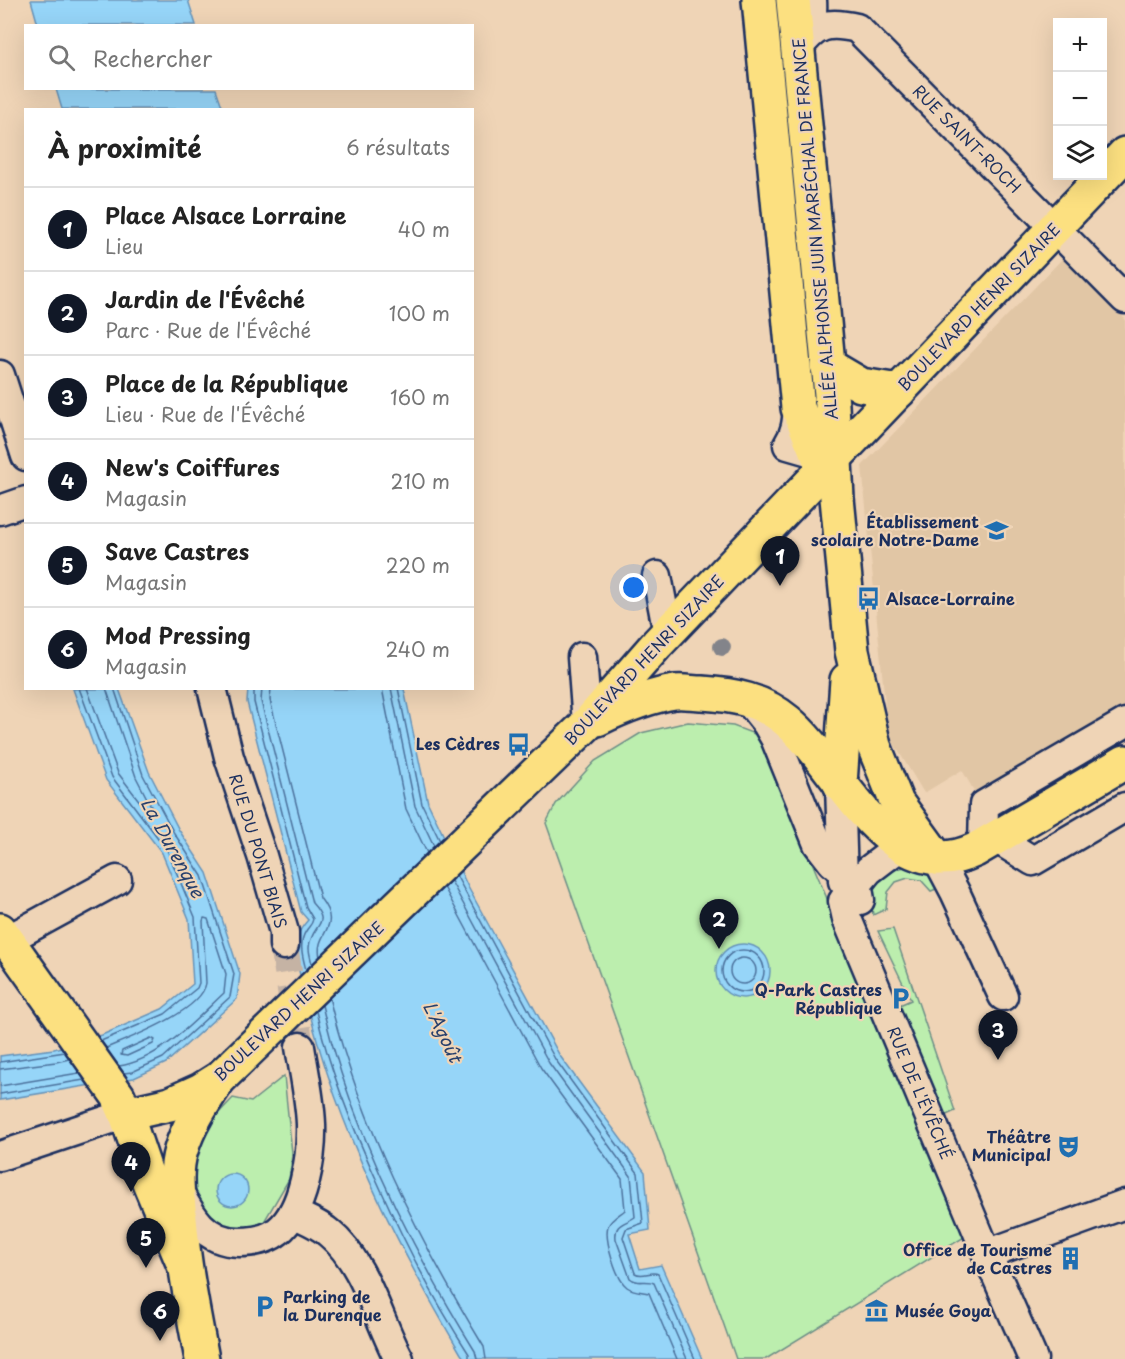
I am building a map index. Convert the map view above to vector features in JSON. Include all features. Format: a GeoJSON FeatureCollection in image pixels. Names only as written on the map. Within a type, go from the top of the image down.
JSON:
{"type":"FeatureCollection","features":[{"type":"Feature","properties":{"kind":"main road","name":"ALLÉE ALPHONSE JUIN MARÉCHAL DE FRANCE"},"geometry":{"type":"LineString","coordinates":[[759,0],[798,408],[820,465],[852,651]]}},
{"type":"Feature","properties":{"kind":"main road","name":"ALLÉE ALPHONSE JUIN MARÉCHAL DE FRANCE"},"geometry":{"type":"LineString","coordinates":[[794,0],[802,43],[827,365],[820,465]]}},
{"type":"Feature","properties":{"kind":"main road","name":"BOULEVARD HENRI SIZAIRE"},"geometry":{"type":"LineString","coordinates":[[122,1105],[170,1104],[201,1090],[220,1078],[301,1002],[587,724],[820,465],[899,391],[1125,154]]}},
{"type":"Feature","properties":{"kind":"main road"},"geometry":{"type":"LineString","coordinates":[[827,365],[861,385],[899,391]]}},
{"type":"Feature","properties":{"kind":"main road"},"geometry":{"type":"LineString","coordinates":[[840,784],[846,682],[852,651]]}},
{"type":"Feature","properties":{"kind":"main road"},"geometry":{"type":"LineString","coordinates":[[852,651],[874,746],[897,802],[937,858]]}},
{"type":"Feature","properties":{"kind":"main road"},"geometry":{"type":"LineString","coordinates":[[587,724],[647,698],[676,692],[746,698],[769,708],[788,721],[866,815],[902,845],[937,858],[955,858],[990,841],[1125,762]]}},
{"type":"Feature","properties":{"kind":"main road"},"geometry":{"type":"LineString","coordinates":[[3,935],[122,1105],[149,1182],[184,1265]]}},
{"type":"Feature","properties":{"kind":"main road"},"geometry":{"type":"LineString","coordinates":[[202,1359],[184,1265],[177,1170],[188,1133],[201,1106],[220,1078]]}},
{"type":"Feature","properties":{"kind":"street"},"geometry":{"type":"LineString","coordinates":[[802,43],[811,26],[812,0]]}},
{"type":"Feature","properties":{"kind":"street","name":"RUE SAINT-ROCH"},"geometry":{"type":"LineString","coordinates":[[802,43],[824,25],[840,24],[857,28],[1125,299]]}},
{"type":"Feature","properties":{"kind":"street"},"geometry":{"type":"LineString","coordinates":[[0,375],[24,450]]}},
{"type":"Feature","properties":{"kind":"street"},"geometry":{"type":"LineString","coordinates":[[0,510],[24,502]]}},
{"type":"Feature","properties":{"kind":"street"},"geometry":{"type":"LineString","coordinates":[[657,576],[668,634]]}},
{"type":"Feature","properties":{"kind":"street"},"geometry":{"type":"LineString","coordinates":[[582,657],[587,724]]}},
{"type":"Feature","properties":{"kind":"street","name":"RUE DU PONT BIAIS"},"geometry":{"type":"LineString","coordinates":[[212,690],[229,757],[284,932],[284,945]]}},
{"type":"Feature","properties":{"kind":"street"},"geometry":{"type":"LineString","coordinates":[[746,698],[775,738],[818,844],[862,906],[900,999]]}},
{"type":"Feature","properties":{"kind":"street"},"geometry":{"type":"LineString","coordinates":[[1125,723],[984,806],[990,841],[1033,861],[1125,807]]}},
{"type":"Feature","properties":{"kind":"street"},"geometry":{"type":"LineString","coordinates":[[840,784],[848,885]]}},
{"type":"Feature","properties":{"kind":"street"},"geometry":{"type":"LineString","coordinates":[[848,885],[902,845]]}},
{"type":"Feature","properties":{"kind":"street"},"geometry":{"type":"LineString","coordinates":[[937,858],[951,882],[1003,996]]}},
{"type":"Feature","properties":{"kind":"street"},"geometry":{"type":"LineString","coordinates":[[3,935],[117,880]]}},
{"type":"Feature","properties":{"kind":"street","name":"RUE DE L'ÉVÊCHÉ"},"geometry":{"type":"LineString","coordinates":[[848,885],[852,933],[1033,1359]]}},
{"type":"Feature","properties":{"kind":"street"},"geometry":{"type":"LineString","coordinates":[[265,1237],[298,1204],[306,1173],[311,1124],[300,1047]]}},
{"type":"Feature","properties":{"kind":"street"},"geometry":{"type":"LineString","coordinates":[[0,1156],[122,1105]]}},
{"type":"Feature","properties":{"kind":"street"},"geometry":{"type":"LineString","coordinates":[[177,1189],[193,1218],[204,1231],[220,1239],[265,1237],[317,1224],[331,1234],[342,1246],[366,1286],[399,1359]]}},
{"type":"Feature","properties":{"kind":"street"},"geometry":{"type":"LineString","coordinates":[[987,1254],[1125,1204]]}},
{"type":"Feature","properties":{"kind":"shaded area","name":"Établissement scolaire Notre-Dame"},"geometry":{"type":"Polygon","coordinates":[[[1063,258],[1125,319],[1125,709],[977,796],[962,770],[924,793],[888,734],[862,466],[1063,258]]]}},
{"type":"Feature","properties":{"kind":"green space"},"geometry":{"type":"Polygon","coordinates":[[[688,722],[733,726],[760,736],[966,1236],[766,1359],[736,1359],[546,823],[556,804],[595,761],[641,733],[688,722]]]}},
{"type":"Feature","properties":{"kind":"green space"},"geometry":{"type":"Polygon","coordinates":[[[904,867],[926,872],[944,886],[931,891],[921,880],[908,878],[896,882],[888,892],[886,909],[873,915],[872,897],[877,884],[887,874],[904,867]]]}},
{"type":"Feature","properties":{"kind":"green space"},"geometry":{"type":"Polygon","coordinates":[[[893,929],[955,1111],[938,1119],[895,1007],[911,1000],[878,931],[893,929]]]}},
{"type":"Feature","properties":{"kind":"green space"},"geometry":{"type":"Polygon","coordinates":[[[284,1076],[292,1153],[289,1179],[258,1232],[217,1230],[195,1203],[191,1171],[199,1145],[215,1117],[233,1098],[251,1102],[284,1076]]]}},
{"type":"Feature","properties":{"kind":"water"},"geometry":{"type":"Polygon","coordinates":[[[31,0],[188,0],[196,24],[38,24],[31,0]]]}},
{"type":"Feature","properties":{"kind":"water"},"geometry":{"type":"Polygon","coordinates":[[[56,90],[216,90],[223,108],[62,108],[56,90]]]}},
{"type":"Feature","properties":{"kind":"water","name":"La Durenque"},"geometry":{"type":"Polygon","coordinates":[[[73,690],[119,690],[149,772],[179,830],[207,873],[240,974],[237,999],[166,1063],[134,1078],[0,1100],[0,1056],[54,1049],[102,1035],[162,1009],[193,984],[189,919],[162,853],[106,780],[73,690]]]}},
{"type":"Feature","properties":{"kind":"water","name":"L'Agoût"},"geometry":{"type":"Polygon","coordinates":[[[248,690],[404,690],[428,803],[468,887],[560,1056],[645,1172],[650,1230],[629,1234],[640,1269],[661,1265],[702,1359],[465,1359],[461,1354],[414,1271],[372,1186],[353,1142],[321,1052],[295,954],[297,936],[308,920],[301,912],[247,702],[248,690]]]}},
{"type":"Feature","properties":{"kind":"water"},"geometry":{"type":"Polygon","coordinates":[[[738,944],[748,944],[758,948],[766,956],[770,971],[766,986],[758,994],[748,998],[738,998],[728,994],[720,986],[716,976],[716,966],[720,956],[728,948],[738,944]]]}},
{"type":"Feature","properties":{"kind":"water"},"geometry":{"type":"Polygon","coordinates":[[[232,1174],[243,1179],[248,1190],[243,1201],[232,1206],[221,1201],[216,1190],[221,1179],[232,1174]]]}},
{"type":"Feature","properties":{"kind":"tunnel"},"geometry":{"type":"LineString","coordinates":[[284,945],[300,1047]]}},
{"type":"Feature","properties":{"kind":"place","name":"Établissement scolaire Notre-Dame"},"geometry":{"type":"Point","coordinates":[997,531]}},
{"type":"Feature","properties":{"kind":"place","name":"Place Alsace Lorraine"},"geometry":{"type":"Point","coordinates":[780,586]}},
{"type":"Feature","properties":{"kind":"place","name":"Alsace-Lorraine"},"geometry":{"type":"Point","coordinates":[868,599]}},
{"type":"Feature","properties":{"kind":"place","name":"Les Cèdres"},"geometry":{"type":"Point","coordinates":[518,744]}},
{"type":"Feature","properties":{"kind":"place","name":"Jardin de l'Évêché"},"geometry":{"type":"Point","coordinates":[719,949]}},
{"type":"Feature","properties":{"kind":"place","name":"Q-Park Castres République"},"geometry":{"type":"Point","coordinates":[900,999]}},
{"type":"Feature","properties":{"kind":"place","name":"Place de la République"},"geometry":{"type":"Point","coordinates":[998,1060]}},
{"type":"Feature","properties":{"kind":"place","name":"Théâtre Municipal"},"geometry":{"type":"Point","coordinates":[1069,1146]}},
{"type":"Feature","properties":{"kind":"place","name":"New's Coiffures"},"geometry":{"type":"Point","coordinates":[131,1192]}},
{"type":"Feature","properties":{"kind":"place","name":"Office de Tourisme de Castres"},"geometry":{"type":"Point","coordinates":[1070,1259]}},
{"type":"Feature","properties":{"kind":"place","name":"Save Castres"},"geometry":{"type":"Point","coordinates":[146,1268]}},
{"type":"Feature","properties":{"kind":"place","name":"Parking de la Durenque"},"geometry":{"type":"Point","coordinates":[265,1306]}},
{"type":"Feature","properties":{"kind":"place","name":"Musée Goya"},"geometry":{"type":"Point","coordinates":[877,1311]}},
{"type":"Feature","properties":{"kind":"place","name":"Mod Pressing"},"geometry":{"type":"Point","coordinates":[160,1341]}}]}
